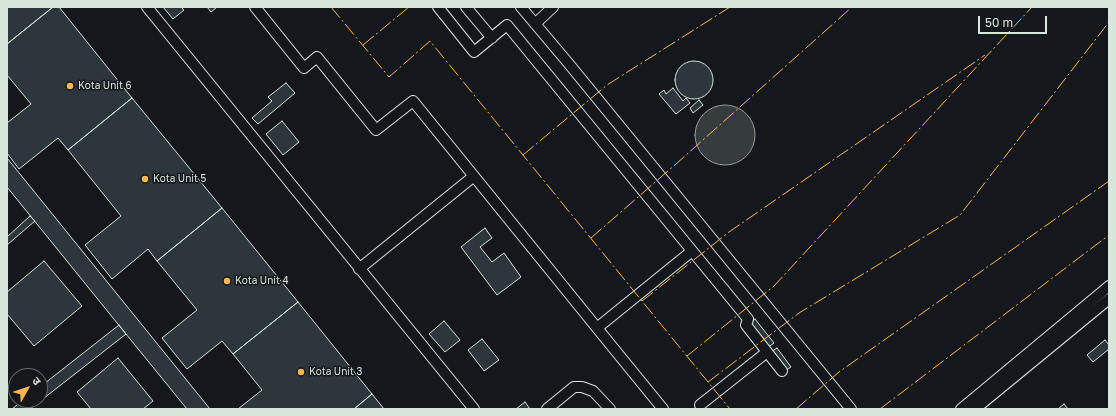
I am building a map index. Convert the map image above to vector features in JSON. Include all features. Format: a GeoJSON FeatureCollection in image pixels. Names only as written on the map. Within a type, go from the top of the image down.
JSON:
{"type":"FeatureCollection","features":[{"type":"Feature","properties":{"kind":"lane"},"geometry":{"type":"LineString","coordinates":[[147,7],[474,409]]}},
{"type":"Feature","properties":{"kind":"lane"},"geometry":{"type":"LineString","coordinates":[[254,7],[304,68],[317,57],[376,130],[413,101],[663,409]]}},
{"type":"Feature","properties":{"kind":"lane"},"geometry":{"type":"LineString","coordinates":[[438,7],[474,52],[507,25],[748,319],[746,325],[782,372]]}},
{"type":"Feature","properties":{"kind":"lane"},"geometry":{"type":"LineString","coordinates":[[466,7],[492,38]]}},
{"type":"Feature","properties":{"kind":"lane"},"geometry":{"type":"LineString","coordinates":[[521,7],[851,409]]}},
{"type":"Feature","properties":{"kind":"lane"},"geometry":{"type":"LineString","coordinates":[[535,24],[552,7]]}},
{"type":"Feature","properties":{"kind":"lane"},"geometry":{"type":"LineString","coordinates":[[359,269],[474,176]]}},
{"type":"Feature","properties":{"kind":"lane"},"geometry":{"type":"LineString","coordinates":[[596,328],[692,251]]}},
{"type":"Feature","properties":{"kind":"lane"},"geometry":{"type":"LineString","coordinates":[[961,409],[1109,286]]}},
{"type":"Feature","properties":{"kind":"lane"},"geometry":{"type":"LineString","coordinates":[[975,409],[1109,299]]}},
{"type":"Feature","properties":{"kind":"lane"},"geometry":{"type":"LineString","coordinates":[[700,405],[767,352]]}},
{"type":"Feature","properties":{"kind":"lane"},"geometry":{"type":"LineString","coordinates":[[547,409],[574,387],[582,387],[593,391],[610,409]]}},
{"type":"Feature","properties":{"kind":"shaded area"},"geometry":{"type":"Polygon","coordinates":[[[725,105],[741,110],[746,114],[750,119],[755,135],[750,151],[746,156],[741,160],[725,165],[709,160],[704,156],[700,151],[695,135],[700,119],[704,114],[709,110],[725,105]]]}},
{"type":"Feature","properties":{"kind":"building"},"geometry":{"type":"Polygon","coordinates":[[[7,7],[53,7],[7,44],[7,7]]]}},
{"type":"Feature","properties":{"kind":"building","name":"Kota Unit 6"},"geometry":{"type":"Polygon","coordinates":[[[53,7],[59,7],[132,98],[68,150],[58,138],[19,169],[7,153],[7,123],[31,104],[7,75],[7,44],[53,7]]]}},
{"type":"Feature","properties":{"kind":"building"},"geometry":{"type":"Polygon","coordinates":[[[163,7],[181,7],[184,10],[173,19],[163,7]]]}},
{"type":"Feature","properties":{"kind":"building"},"geometry":{"type":"Polygon","coordinates":[[[207,7],[217,7],[211,12],[207,7]]]}},
{"type":"Feature","properties":{"kind":"building"},"geometry":{"type":"Polygon","coordinates":[[[690,61],[698,61],[705,64],[710,69],[713,80],[710,91],[705,96],[698,99],[690,99],[683,96],[678,91],[675,84],[675,76],[678,69],[683,64],[690,61]]]}},
{"type":"Feature","properties":{"kind":"building"},"geometry":{"type":"Polygon","coordinates":[[[286,83],[295,93],[258,124],[252,118],[272,101],[268,97],[286,83]]]}},
{"type":"Feature","properties":{"kind":"building"},"geometry":{"type":"Polygon","coordinates":[[[673,88],[683,101],[686,98],[690,103],[676,114],[659,94],[664,90],[666,94],[673,88]]]}},
{"type":"Feature","properties":{"kind":"building","name":"Kota Unit 5"},"geometry":{"type":"Polygon","coordinates":[[[132,98],[222,208],[157,261],[148,249],[112,279],[85,245],[121,216],[68,150],[132,98]]]}},
{"type":"Feature","properties":{"kind":"building"},"geometry":{"type":"Polygon","coordinates":[[[699,100],[703,105],[693,113],[690,108],[699,100]]]}},
{"type":"Feature","properties":{"kind":"building"},"geometry":{"type":"Polygon","coordinates":[[[282,121],[299,142],[283,155],[266,134],[282,121]]]}},
{"type":"Feature","properties":{"kind":"building"},"geometry":{"type":"Polygon","coordinates":[[[7,158],[210,409],[187,409],[7,187],[7,158]]]}},
{"type":"Feature","properties":{"kind":"building","name":"Kota Unit 4"},"geometry":{"type":"Polygon","coordinates":[[[222,208],[298,302],[233,354],[222,341],[187,369],[162,338],[197,310],[157,261],[222,208]]]}},
{"type":"Feature","properties":{"kind":"building"},"geometry":{"type":"Polygon","coordinates":[[[30,216],[35,221],[7,245],[7,237],[30,216]]]}},
{"type":"Feature","properties":{"kind":"building"},"geometry":{"type":"Polygon","coordinates":[[[485,228],[492,238],[480,247],[492,262],[504,253],[521,277],[497,295],[461,247],[485,228]]]}},
{"type":"Feature","properties":{"kind":"building"},"geometry":{"type":"Polygon","coordinates":[[[44,261],[82,306],[34,346],[7,314],[7,292],[44,261]]]}},
{"type":"Feature","properties":{"kind":"building","name":"Kota Unit 3"},"geometry":{"type":"Polygon","coordinates":[[[298,302],[372,394],[354,409],[238,409],[262,390],[233,354],[298,302]]]}},
{"type":"Feature","properties":{"kind":"building"},"geometry":{"type":"Polygon","coordinates":[[[755,319],[774,343],[767,348],[748,324],[755,319]]]}},
{"type":"Feature","properties":{"kind":"building"},"geometry":{"type":"Polygon","coordinates":[[[444,321],[460,340],[445,352],[429,334],[444,321]]]}},
{"type":"Feature","properties":{"kind":"building"},"geometry":{"type":"Polygon","coordinates":[[[119,325],[126,334],[48,395],[48,381],[119,325]]]}},
{"type":"Feature","properties":{"kind":"building"},"geometry":{"type":"Polygon","coordinates":[[[482,339],[499,360],[484,371],[468,350],[482,339]]]}},
{"type":"Feature","properties":{"kind":"building"},"geometry":{"type":"Polygon","coordinates":[[[1105,340],[1109,345],[1109,349],[1093,362],[1087,355],[1105,340]]]}},
{"type":"Feature","properties":{"kind":"building"},"geometry":{"type":"Polygon","coordinates":[[[777,348],[791,367],[785,371],[771,352],[777,348]]]}},
{"type":"Feature","properties":{"kind":"building"},"geometry":{"type":"Polygon","coordinates":[[[118,358],[153,401],[143,409],[91,409],[77,392],[118,358]]]}},
{"type":"Feature","properties":{"kind":"building"},"geometry":{"type":"Polygon","coordinates":[[[372,394],[384,409],[354,409],[372,394]]]}},
{"type":"Feature","properties":{"kind":"building"},"geometry":{"type":"Polygon","coordinates":[[[525,402],[530,409],[516,409],[525,402]]]}},
{"type":"Feature","properties":{"kind":"building"},"geometry":{"type":"Polygon","coordinates":[[[1064,404],[1068,409],[1058,409],[1064,404]]]}},
{"type":"Feature","properties":{"kind":"building"},"geometry":{"type":"Polygon","coordinates":[[[13,408],[31,408],[30,409],[12,409],[13,408]]]}},
{"type":"Feature","properties":{"kind":"power"},"geometry":{"type":"LineString","coordinates":[[331,7],[389,77],[430,41],[730,409]]}},
{"type":"Feature","properties":{"kind":"power"},"geometry":{"type":"LineString","coordinates":[[363,45],[409,7]]}},
{"type":"Feature","properties":{"kind":"power"},"geometry":{"type":"LineString","coordinates":[[523,155],[607,85],[730,7]]}},
{"type":"Feature","properties":{"kind":"power"},"geometry":{"type":"LineString","coordinates":[[591,238],[852,7]]}},
{"type":"Feature","properties":{"kind":"power"},"geometry":{"type":"LineString","coordinates":[[687,356],[774,286],[1032,7]]}},
{"type":"Feature","properties":{"kind":"power"},"geometry":{"type":"LineString","coordinates":[[708,382],[799,313],[960,215],[1109,22]]}},
{"type":"Feature","properties":{"kind":"power"},"geometry":{"type":"LineString","coordinates":[[642,301],[729,232],[985,55]]}},
{"type":"Feature","properties":{"kind":"power"},"geometry":{"type":"LineString","coordinates":[[796,409],[839,372],[1109,181]]}},
{"type":"Feature","properties":{"kind":"power"},"geometry":{"type":"LineString","coordinates":[[880,409],[1109,235]]}},
{"type":"Feature","properties":{"kind":"place","name":"Kota Unit 6"},"geometry":{"type":"Point","coordinates":[70,86]}},
{"type":"Feature","properties":{"kind":"place","name":"Kota Unit 5"},"geometry":{"type":"Point","coordinates":[145,179]}},
{"type":"Feature","properties":{"kind":"place","name":"Kota Unit 4"},"geometry":{"type":"Point","coordinates":[227,281]}},
{"type":"Feature","properties":{"kind":"place","name":"Kota Unit 3"},"geometry":{"type":"Point","coordinates":[301,372]}}]}
